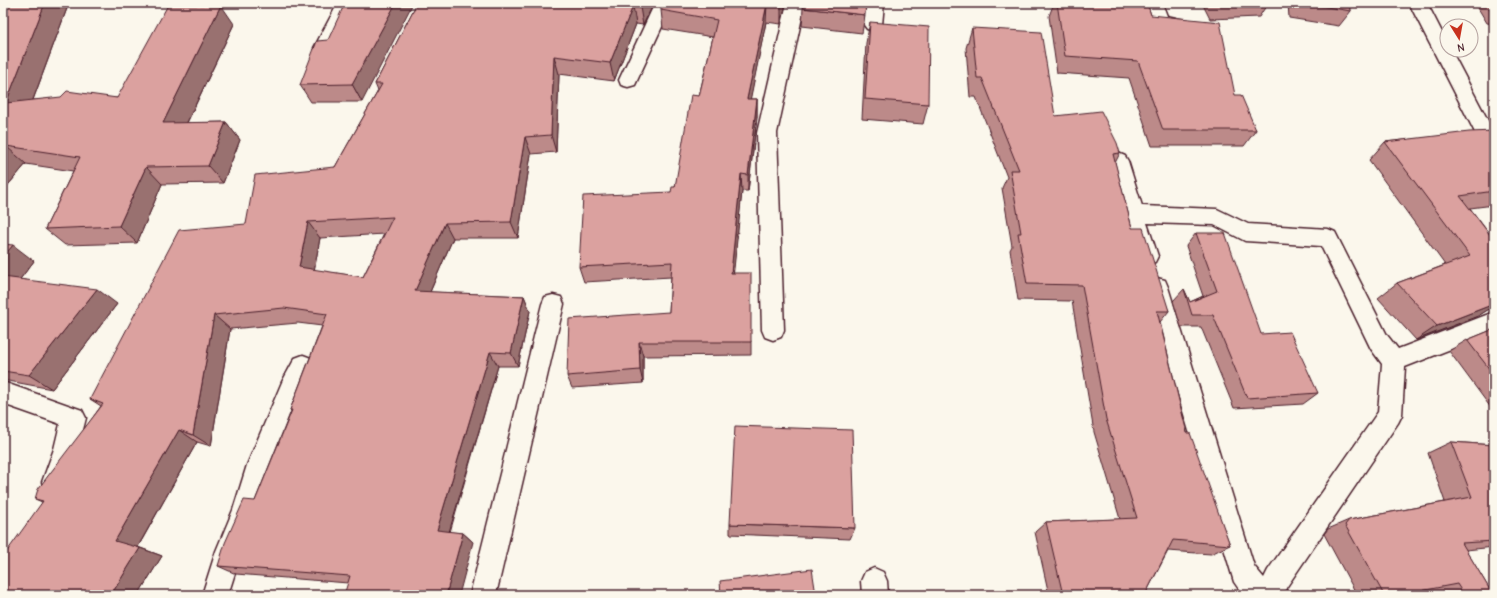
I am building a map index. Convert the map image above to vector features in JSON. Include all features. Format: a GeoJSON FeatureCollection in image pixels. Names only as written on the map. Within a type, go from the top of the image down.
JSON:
{"type":"FeatureCollection","features":[{"type":"Feature","properties":{"kind":"street"},"geometry":{"type":"LineString","coordinates":[[323,48],[347,3]]}},
{"type":"Feature","properties":{"kind":"street"},"geometry":{"type":"LineString","coordinates":[[628,80],[664,3]]}},
{"type":"Feature","properties":{"kind":"street"},"geometry":{"type":"LineString","coordinates":[[773,330],[767,133],[796,3]]}},
{"type":"Feature","properties":{"kind":"street"},"geometry":{"type":"LineString","coordinates":[[873,25],[875,3]]}},
{"type":"Feature","properties":{"kind":"street"},"geometry":{"type":"LineString","coordinates":[[1153,3],[1160,20],[1198,28]]}},
{"type":"Feature","properties":{"kind":"street"},"geometry":{"type":"LineString","coordinates":[[1418,3],[1494,151]]}},
{"type":"Feature","properties":{"kind":"street"},"geometry":{"type":"LineString","coordinates":[[1118,161],[1243,573],[1260,595]]}},
{"type":"Feature","properties":{"kind":"street"},"geometry":{"type":"LineString","coordinates":[[1135,214],[1217,218],[1246,232],[1328,238],[1379,342],[1394,361],[1390,415],[1277,579],[1270,595]]}},
{"type":"Feature","properties":{"kind":"street"},"geometry":{"type":"LineString","coordinates":[[483,595],[553,304]]}},
{"type":"Feature","properties":{"kind":"street"},"geometry":{"type":"LineString","coordinates":[[1394,361],[1494,322]]}},
{"type":"Feature","properties":{"kind":"street"},"geometry":{"type":"LineString","coordinates":[[215,595],[229,551],[246,510],[259,465],[294,382],[303,365]]}},
{"type":"Feature","properties":{"kind":"street"},"geometry":{"type":"LineString","coordinates":[[3,393],[74,418],[66,449],[48,499]]}},
{"type":"Feature","properties":{"kind":"building"},"geometry":{"type":"Polygon","coordinates":[[[3,3],[45,3],[6,103],[61,97],[67,91],[117,98],[168,5],[221,5],[163,123],[226,122],[208,166],[146,167],[119,226],[45,229],[80,157],[6,146],[3,150],[3,3]]]}},
{"type":"Feature","properties":{"kind":"building"},"geometry":{"type":"Polygon","coordinates":[[[345,3],[396,3],[352,84],[300,85],[317,41],[328,40],[345,3]]]}},
{"type":"Feature","properties":{"kind":"building"},"geometry":{"type":"Polygon","coordinates":[[[417,3],[642,3],[640,7],[633,6],[610,63],[554,56],[551,135],[525,137],[511,222],[445,223],[415,291],[524,296],[511,353],[490,352],[437,530],[463,533],[446,595],[344,595],[350,576],[218,566],[225,543],[244,500],[255,501],[292,410],[290,410],[327,314],[284,308],[214,315],[193,435],[179,430],[115,541],[140,548],[111,595],[12,595],[3,592],[3,557],[43,501],[35,499],[38,489],[103,404],[90,399],[179,230],[246,224],[255,175],[335,167],[382,84],[375,84],[417,3]],[[393,217],[308,222],[299,267],[363,277],[393,217]]]}},
{"type":"Feature","properties":{"kind":"building"},"geometry":{"type":"Polygon","coordinates":[[[664,3],[782,3],[781,6],[767,4],[747,99],[757,99],[748,175],[741,174],[731,273],[751,273],[751,342],[639,342],[640,370],[567,376],[569,319],[669,312],[672,262],[579,267],[583,196],[671,192],[672,187],[675,187],[691,95],[699,96],[717,20],[661,10],[664,3]]]}},
{"type":"Feature","properties":{"kind":"building"},"geometry":{"type":"Polygon","coordinates":[[[804,3],[866,3],[865,15],[803,8],[804,3]]]}},
{"type":"Feature","properties":{"kind":"building"},"geometry":{"type":"Polygon","coordinates":[[[1057,3],[1147,3],[1151,15],[1220,22],[1235,95],[1241,95],[1256,130],[1163,130],[1138,61],[1065,56],[1057,3]]]}},
{"type":"Feature","properties":{"kind":"building"},"geometry":{"type":"Polygon","coordinates":[[[1219,3],[1246,3],[1219,4],[1219,3]]]}},
{"type":"Feature","properties":{"kind":"building"},"geometry":{"type":"Polygon","coordinates":[[[1302,3],[1350,3],[1351,11],[1302,3]]]}},
{"type":"Feature","properties":{"kind":"building"},"geometry":{"type":"Polygon","coordinates":[[[870,22],[929,27],[928,104],[865,99],[870,22]]]}},
{"type":"Feature","properties":{"kind":"building"},"geometry":{"type":"Polygon","coordinates":[[[972,28],[1041,32],[1055,116],[1101,111],[1117,143],[1120,153],[1113,154],[1132,228],[1143,228],[1169,311],[1157,311],[1187,433],[1190,433],[1230,545],[1173,540],[1145,595],[1063,595],[1046,522],[1137,518],[1106,419],[1082,285],[1027,284],[1018,233],[1021,233],[1010,170],[1019,170],[982,78],[977,78],[972,28]]]}},
{"type":"Feature","properties":{"kind":"building"},"geometry":{"type":"Polygon","coordinates":[[[1494,131],[1494,191],[1460,196],[1494,240],[1494,291],[1490,292],[1494,295],[1494,304],[1437,326],[1397,283],[1470,256],[1385,142],[1469,132],[1494,131]]]}},
{"type":"Feature","properties":{"kind":"building"},"geometry":{"type":"Polygon","coordinates":[[[1196,233],[1225,233],[1261,334],[1290,332],[1318,393],[1247,398],[1213,315],[1192,315],[1184,289],[1190,302],[1217,291],[1196,233]]]}},
{"type":"Feature","properties":{"kind":"building"},"geometry":{"type":"Polygon","coordinates":[[[3,244],[13,245],[3,257],[3,244]]]}},
{"type":"Feature","properties":{"kind":"building"},"geometry":{"type":"Polygon","coordinates":[[[3,277],[97,289],[29,375],[3,371],[3,277]]]}},
{"type":"Feature","properties":{"kind":"building"},"geometry":{"type":"Polygon","coordinates":[[[1494,329],[1494,375],[1467,340],[1494,329]]]}},
{"type":"Feature","properties":{"kind":"building"},"geometry":{"type":"Polygon","coordinates":[[[735,426],[852,430],[855,528],[730,524],[735,426]]]}},
{"type":"Feature","properties":{"kind":"building"},"geometry":{"type":"Polygon","coordinates":[[[1451,442],[1494,445],[1494,541],[1462,543],[1493,595],[1464,595],[1457,584],[1399,595],[1384,595],[1345,525],[1349,520],[1472,497],[1451,442]]]}},
{"type":"Feature","properties":{"kind":"building"},"geometry":{"type":"Polygon","coordinates":[[[812,569],[816,595],[721,595],[720,581],[812,569]]]}}]}
